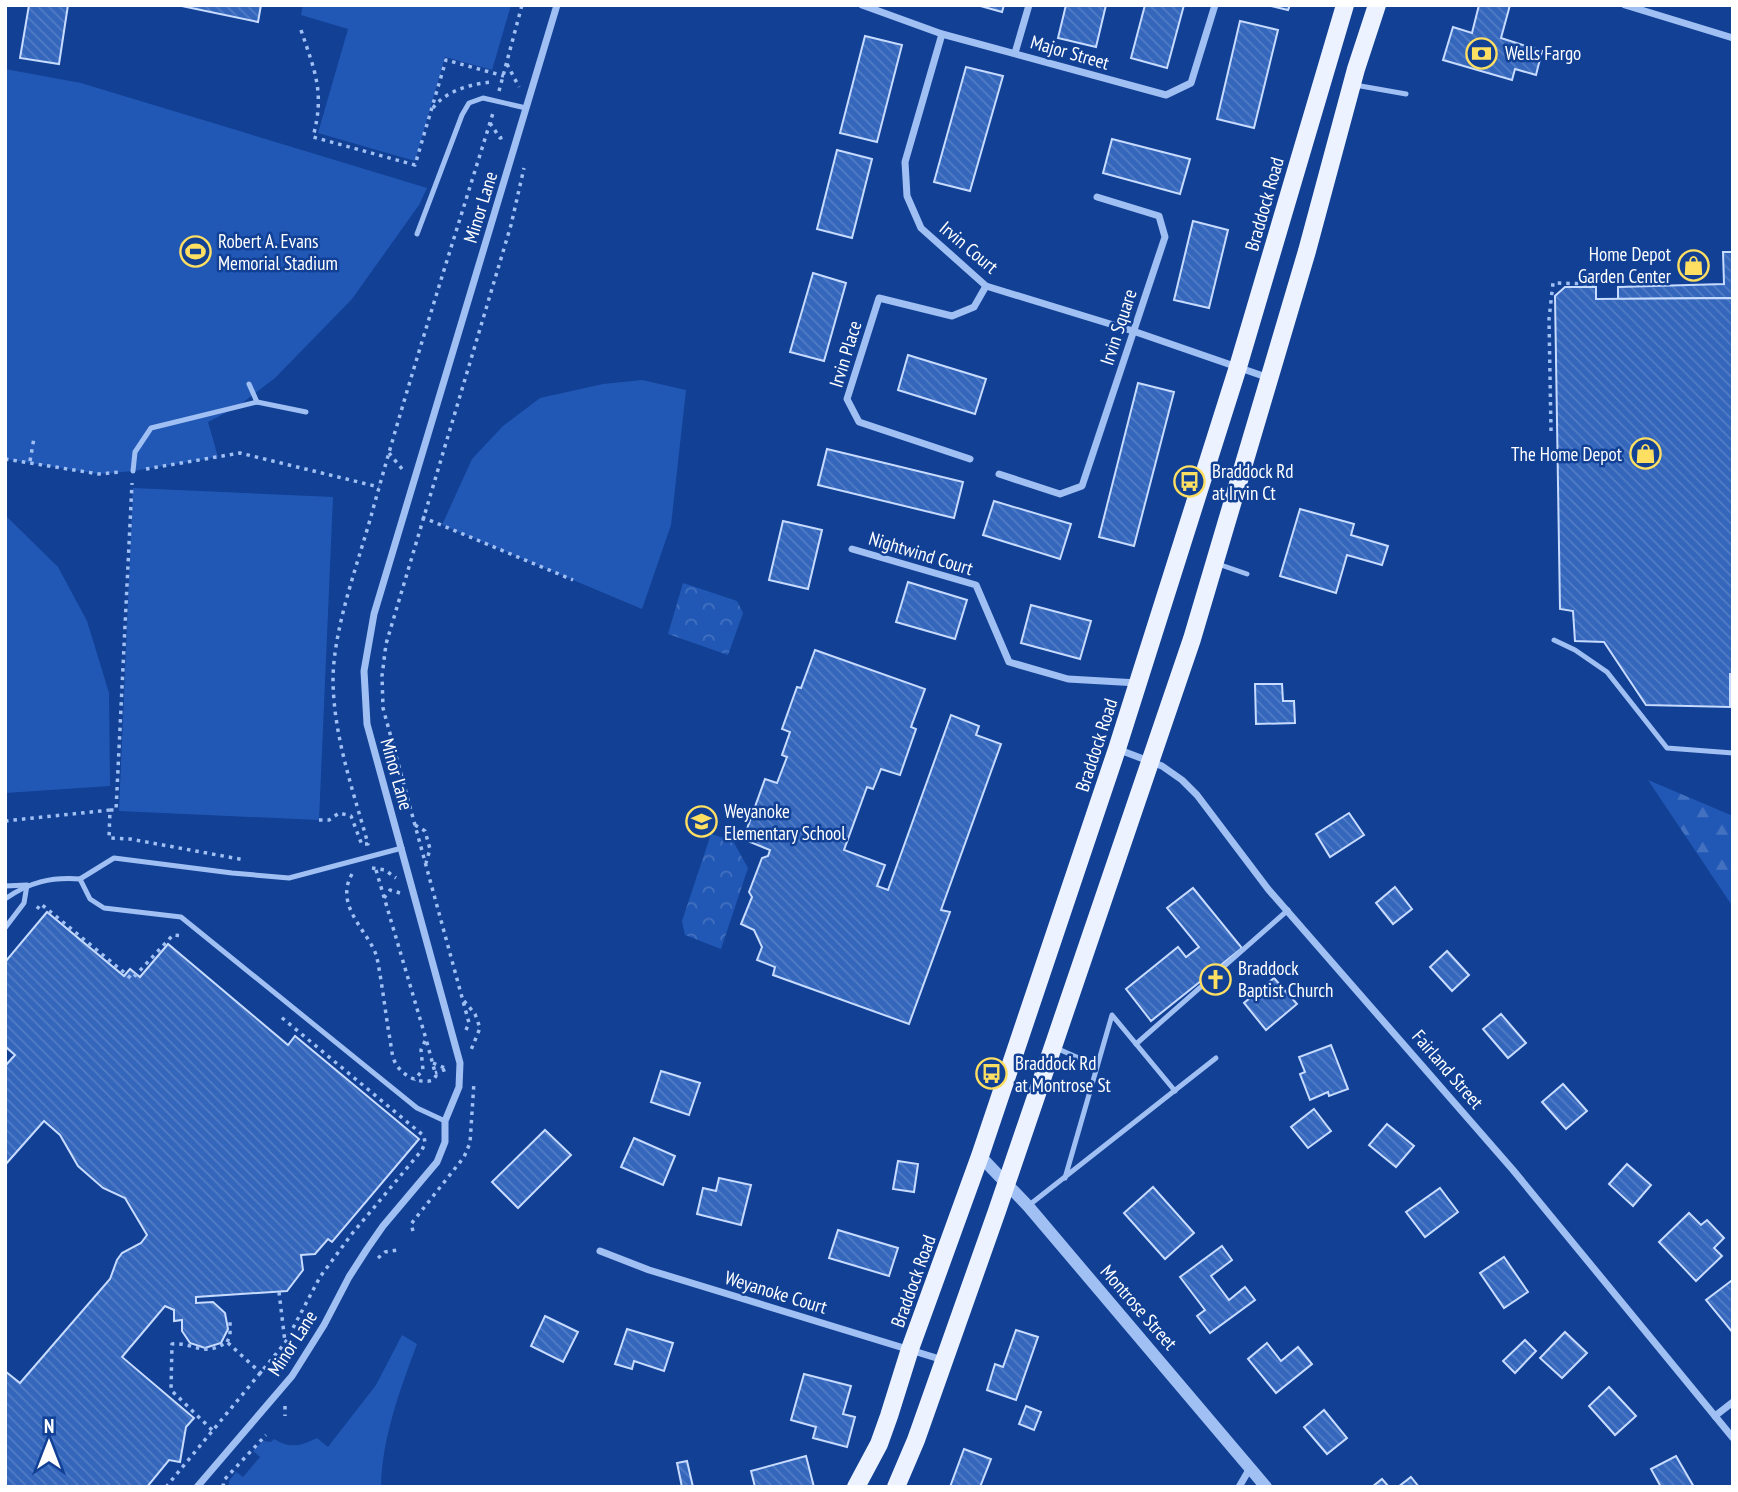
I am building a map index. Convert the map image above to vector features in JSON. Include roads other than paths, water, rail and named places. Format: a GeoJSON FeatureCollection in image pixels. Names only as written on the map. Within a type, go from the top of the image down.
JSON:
{"type":"FeatureCollection","features":[{"type":"Feature","properties":{"kind":"main road","name":"Braddock Road"},"geometry":{"type":"LineString","coordinates":[[856,1487],[879,1444],[910,1349],[980,1156],[1139,683],[1238,367],[1345,5]]}},
{"type":"Feature","properties":{"kind":"main road"},"geometry":{"type":"LineString","coordinates":[[896,1487],[916,1440],[1152,762],[1270,379],[1377,5]]}},
{"type":"Feature","properties":{"kind":"street","name":"Minor Lane"},"geometry":{"type":"LineString","coordinates":[[197,1487],[292,1376],[324,1325],[349,1277],[375,1238],[437,1162],[445,1142],[445,1121],[459,1087],[460,1063],[367,724],[364,671],[374,614],[557,5]]}},
{"type":"Feature","properties":{"kind":"street"},"geometry":{"type":"LineString","coordinates":[[1015,53],[1029,5]]}},
{"type":"Feature","properties":{"kind":"street","name":"Major Street"},"geometry":{"type":"LineString","coordinates":[[867,6],[942,34],[1166,95],[1191,83],[1215,5]]}},
{"type":"Feature","properties":{"kind":"street"},"geometry":{"type":"LineString","coordinates":[[1625,5],[1733,38]]}},
{"type":"Feature","properties":{"kind":"street","name":"Irvin Court"},"geometry":{"type":"LineString","coordinates":[[942,34],[905,162],[907,196],[921,228],[986,286],[1133,331],[1270,379]]}},
{"type":"Feature","properties":{"kind":"street","name":"Irvin Square"},"geometry":{"type":"LineString","coordinates":[[999,474],[1060,494],[1083,486],[1165,237],[1158,216],[1097,197]]}},
{"type":"Feature","properties":{"kind":"street","name":"Irvin Place"},"geometry":{"type":"LineString","coordinates":[[971,459],[859,422],[847,399],[879,298],[952,316],[974,307],[986,286]]}},
{"type":"Feature","properties":{"kind":"street","name":"Nightwind Court"},"geometry":{"type":"LineString","coordinates":[[852,548],[976,585],[1009,662],[1068,679],[1139,683]]}},
{"type":"Feature","properties":{"kind":"street","name":"Fairland Street"},"geometry":{"type":"LineString","coordinates":[[1117,749],[1152,762],[1182,780],[1197,795],[1268,889],[1513,1170],[1733,1438]]}},
{"type":"Feature","properties":{"kind":"street","name":"Montrose Street"},"geometry":{"type":"LineString","coordinates":[[980,1156],[1028,1206],[1266,1487]]}},
{"type":"Feature","properties":{"kind":"street","name":"Weyanoke Court"},"geometry":{"type":"LineString","coordinates":[[600,1251],[649,1270],[944,1360]]}},
{"type":"Feature","properties":{"kind":"street"},"geometry":{"type":"LineString","coordinates":[[1715,1416],[1733,1402]]}},
{"type":"Feature","properties":{"kind":"street"},"geometry":{"type":"LineString","coordinates":[[1239,1487],[1250,1467]]}},
{"type":"Feature","properties":{"kind":"lane"},"geometry":{"type":"LineString","coordinates":[[1352,85],[1406,94]]}},
{"type":"Feature","properties":{"kind":"lane"},"geometry":{"type":"LineString","coordinates":[[417,234],[469,103],[483,98],[526,108]]}},
{"type":"Feature","properties":{"kind":"lane"},"geometry":{"type":"LineString","coordinates":[[249,384],[257,402]]}},
{"type":"Feature","properties":{"kind":"lane"},"geometry":{"type":"LineString","coordinates":[[133,471],[135,452],[151,428],[257,402],[306,412]]}},
{"type":"Feature","properties":{"kind":"lane"},"geometry":{"type":"LineString","coordinates":[[1215,563],[1247,574]]}},
{"type":"Feature","properties":{"kind":"lane"},"geometry":{"type":"LineString","coordinates":[[1554,640],[1575,650],[1607,672],[1667,748],[1733,753]]}},
{"type":"Feature","properties":{"kind":"lane"},"geometry":{"type":"LineString","coordinates":[[5,886],[27,885],[56,878],[80,879],[114,858],[289,878],[402,848]]}},
{"type":"Feature","properties":{"kind":"lane"},"geometry":{"type":"LineString","coordinates":[[80,879],[90,899],[104,908],[181,917],[417,1108],[445,1121]]}},
{"type":"Feature","properties":{"kind":"lane"},"geometry":{"type":"LineString","coordinates":[[5,899],[27,885]]}},
{"type":"Feature","properties":{"kind":"lane"},"geometry":{"type":"LineString","coordinates":[[5,928],[24,903],[27,885]]}},
{"type":"Feature","properties":{"kind":"lane"},"geometry":{"type":"LineString","coordinates":[[1136,1044],[1288,910]]}},
{"type":"Feature","properties":{"kind":"lane"},"geometry":{"type":"LineString","coordinates":[[1065,1178],[1112,1016],[1175,1091]]}},
{"type":"Feature","properties":{"kind":"lane"},"geometry":{"type":"LineString","coordinates":[[1053,1047],[1097,1066]]}},
{"type":"Feature","properties":{"kind":"lane"},"geometry":{"type":"LineString","coordinates":[[1028,1206],[1216,1058]]}},
{"type":"Feature","properties":{"kind":"place","name":"Wells Fargo"},"geometry":{"type":"Point","coordinates":[1482,53]}},
{"type":"Feature","properties":{"kind":"place","name":"Robert A. Evans Memorial Stadium"},"geometry":{"type":"Point","coordinates":[195,252]}},
{"type":"Feature","properties":{"kind":"place","name":"Home Depot Garden Center"},"geometry":{"type":"Point","coordinates":[1694,265]}},
{"type":"Feature","properties":{"kind":"place","name":"The Home Depot"},"geometry":{"type":"Point","coordinates":[1645,454]}},
{"type":"Feature","properties":{"kind":"place","name":"Braddock Rd at Irvin Ct"},"geometry":{"type":"Point","coordinates":[1189,482]}},
{"type":"Feature","properties":{"kind":"place","name":"Weyanoke Elementary School"},"geometry":{"type":"Point","coordinates":[701,822]}},
{"type":"Feature","properties":{"kind":"place","name":"Braddock Baptist Church"},"geometry":{"type":"Point","coordinates":[1215,979]}},
{"type":"Feature","properties":{"kind":"place","name":"Braddock Rd at Montrose St"},"geometry":{"type":"Point","coordinates":[992,1074]}}]}
